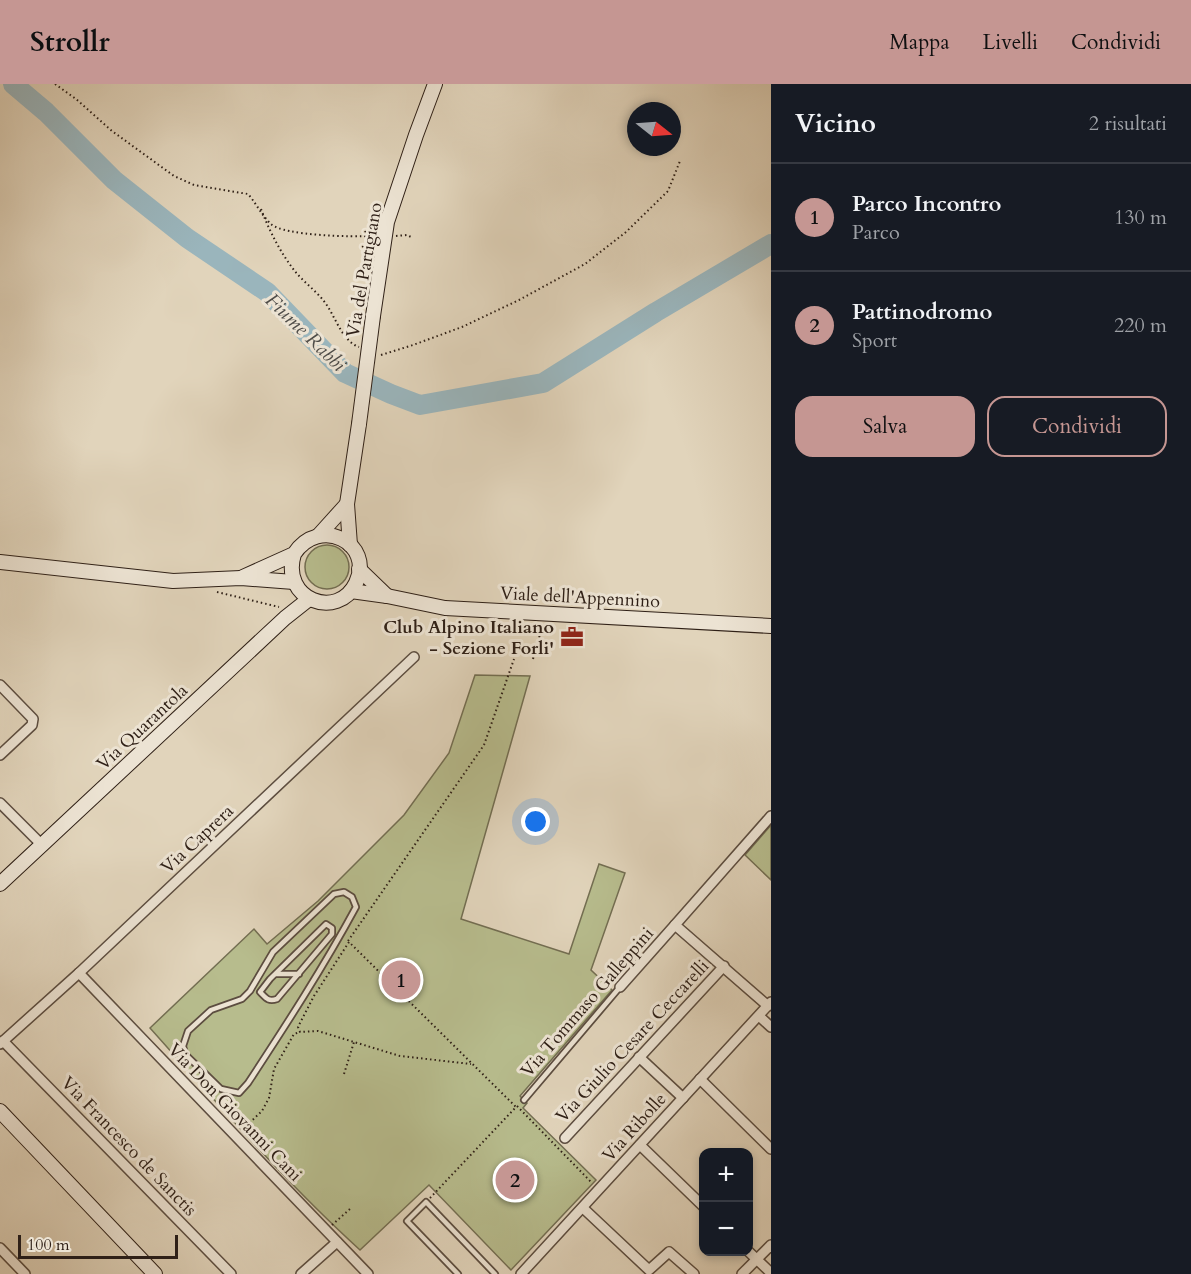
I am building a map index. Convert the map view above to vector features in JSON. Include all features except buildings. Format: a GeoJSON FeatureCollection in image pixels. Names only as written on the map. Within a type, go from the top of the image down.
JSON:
{"type":"FeatureCollection","features":[{"type":"Feature","properties":{"kind":"main road","name":"Via del Partigiano"},"geometry":{"type":"LineString","coordinates":[[350,545],[347,504],[387,222],[435,84]]}},
{"type":"Feature","properties":{"kind":"main road"},"geometry":{"type":"LineString","coordinates":[[319,535],[347,504]]}},
{"type":"Feature","properties":{"kind":"main road"},"geometry":{"type":"LineString","coordinates":[[241,578],[294,554],[304,541],[319,535],[331,535],[341,538],[350,545],[358,560],[359,569],[355,584],[344,597],[327,603],[309,598],[298,589],[294,582],[291,573],[294,554]]}},
{"type":"Feature","properties":{"kind":"main road"},"geometry":{"type":"LineString","coordinates":[[0,562],[173,581],[241,578],[294,582]]}},
{"type":"Feature","properties":{"kind":"main road"},"geometry":{"type":"LineString","coordinates":[[359,569],[387,596]]}},
{"type":"Feature","properties":{"kind":"main road","name":"Viale dell'Appennino"},"geometry":{"type":"LineString","coordinates":[[351,591],[446,608],[771,626]]}},
{"type":"Feature","properties":{"kind":"main road","name":"Via Quarantola"},"geometry":{"type":"LineString","coordinates":[[0,884],[309,598]]}},
{"type":"Feature","properties":{"kind":"main road"},"geometry":{"type":"LineString","coordinates":[[0,1111],[155,1274]]}},
{"type":"Feature","properties":{"kind":"street","name":"Via Caprera"},"geometry":{"type":"LineString","coordinates":[[1,1043],[79,973],[414,657]]}},
{"type":"Feature","properties":{"kind":"street"},"geometry":{"type":"LineString","coordinates":[[0,685],[33,719],[32,725],[0,755]]}},
{"type":"Feature","properties":{"kind":"street"},"geometry":{"type":"LineString","coordinates":[[0,803],[42,845]]}},
{"type":"Feature","properties":{"kind":"street","name":"Via Tommaso Galleppini"},"geometry":{"type":"LineString","coordinates":[[620,987],[771,816]]}},
{"type":"Feature","properties":{"kind":"street","name":"Via Tommaso Galleppini"},"geometry":{"type":"LineString","coordinates":[[675,925],[770,1004]]}},
{"type":"Feature","properties":{"kind":"street","name":"Via Giulio Cesare Ceccarelli"},"geometry":{"type":"LineString","coordinates":[[565,1138],[724,966]]}},
{"type":"Feature","properties":{"kind":"street","name":"Via Don Giovanni Cani"},"geometry":{"type":"LineString","coordinates":[[79,973],[368,1274]]}},
{"type":"Feature","properties":{"kind":"street","name":"Via Ribolle"},"geometry":{"type":"LineString","coordinates":[[521,1274],[770,1004]]}},
{"type":"Feature","properties":{"kind":"street"},"geometry":{"type":"LineString","coordinates":[[759,1016],[771,1027]]}},
{"type":"Feature","properties":{"kind":"street","name":"Via Francesco de Sanctis"},"geometry":{"type":"LineString","coordinates":[[1,1043],[231,1274]]}},
{"type":"Feature","properties":{"kind":"street"},"geometry":{"type":"LineString","coordinates":[[639,1057],[683,1098]]}},
{"type":"Feature","properties":{"kind":"street"},"geometry":{"type":"LineString","coordinates":[[700,1079],[771,1149]]}},
{"type":"Feature","properties":{"kind":"street"},"geometry":{"type":"LineString","coordinates":[[640,1145],[699,1202]]}},
{"type":"Feature","properties":{"kind":"street"},"geometry":{"type":"LineString","coordinates":[[583,1208],[649,1269],[669,1252],[694,1274]]}},
{"type":"Feature","properties":{"kind":"street"},"geometry":{"type":"LineString","coordinates":[[301,1274],[337,1242]]}},
{"type":"Feature","properties":{"kind":"street"},"geometry":{"type":"LineString","coordinates":[[742,1274],[771,1245]]}},
{"type":"Feature","properties":{"kind":"street"},"geometry":{"type":"LineString","coordinates":[[0,1248],[25,1274]]}},
{"type":"Feature","properties":{"kind":"street"},"geometry":{"type":"LineString","coordinates":[[753,1255],[771,1273]]}},
{"type":"Feature","properties":{"kind":"lane"},"geometry":{"type":"LineString","coordinates":[[344,892],[352,897],[356,908],[341,935],[248,1083],[239,1093],[221,1089],[185,1054],[183,1046],[188,1031],[211,1010],[242,999],[250,991],[273,952],[334,894],[344,892]]}},
{"type":"Feature","properties":{"kind":"lane"},"geometry":{"type":"LineString","coordinates":[[326,924],[332,928],[332,934],[299,974],[277,999],[271,1001],[260,992],[308,941],[326,924]]}},
{"type":"Feature","properties":{"kind":"lane"},"geometry":{"type":"LineString","coordinates":[[308,941],[324,963]]}},
{"type":"Feature","properties":{"kind":"lane"},"geometry":{"type":"LineString","coordinates":[[276,974],[299,974]]}},
{"type":"Feature","properties":{"kind":"lane","name":"Via Tommaso Galleppini"},"geometry":{"type":"LineString","coordinates":[[524,1100],[620,987]]}},
{"type":"Feature","properties":{"kind":"lane"},"geometry":{"type":"LineString","coordinates":[[458,1274],[407,1221],[426,1202],[495,1274]]}},
{"type":"Feature","properties":{"kind":"path"},"geometry":{"type":"LineString","coordinates":[[55,84],[112,131],[174,176],[194,185],[248,194],[271,224],[282,230],[300,233],[375,236]]}},
{"type":"Feature","properties":{"kind":"path"},"geometry":{"type":"LineString","coordinates":[[373,352],[382,355],[462,327],[519,300],[585,264],[626,232],[668,191],[680,161]]}},
{"type":"Feature","properties":{"kind":"path"},"geometry":{"type":"LineString","coordinates":[[261,209],[269,229],[293,269],[325,303],[339,327],[354,345],[364,349]]}},
{"type":"Feature","properties":{"kind":"path"},"geometry":{"type":"LineString","coordinates":[[395,236],[413,238]]}},
{"type":"Feature","properties":{"kind":"path"},"geometry":{"type":"LineString","coordinates":[[533,659],[544,621]]}},
{"type":"Feature","properties":{"kind":"path"},"geometry":{"type":"LineString","coordinates":[[300,1032],[298,1027],[301,1020],[349,942],[484,745],[514,659]]}},
{"type":"Feature","properties":{"kind":"path"},"geometry":{"type":"LineString","coordinates":[[341,935],[599,1190]]}},
{"type":"Feature","properties":{"kind":"path"},"geometry":{"type":"LineString","coordinates":[[235,1136],[262,1111],[269,1098],[274,1069],[294,1034],[300,1032],[318,1031],[400,1056],[471,1064]]}},
{"type":"Feature","properties":{"kind":"path"},"geometry":{"type":"LineString","coordinates":[[344,1074],[354,1042]]}},
{"type":"Feature","properties":{"kind":"path"},"geometry":{"type":"LineString","coordinates":[[426,1202],[524,1100]]}},
{"type":"Feature","properties":{"kind":"path"},"geometry":{"type":"LineString","coordinates":[[326,1232],[350,1209]]}},
{"type":"Feature","properties":{"kind":"green space"},"geometry":{"type":"Polygon","coordinates":[[[327,545],[342,552],[349,567],[342,582],[327,589],[312,582],[305,567],[312,552],[327,545]]]}},
{"type":"Feature","properties":{"kind":"green space"},"geometry":{"type":"Polygon","coordinates":[[[475,675],[530,676],[461,919],[569,954],[599,864],[625,873],[591,970],[612,990],[520,1096],[527,1103],[523,1108],[596,1180],[511,1270],[429,1185],[360,1250],[279,1170],[150,1028],[254,929],[267,944],[318,901],[404,815],[449,753],[475,675]]]}},
{"type":"Feature","properties":{"kind":"green space"},"geometry":{"type":"Polygon","coordinates":[[[771,825],[771,880],[745,855],[771,825]]]}},
{"type":"Feature","properties":{"kind":"waterway","name":"Fiume Rabbi"},"geometry":{"type":"LineString","coordinates":[[13,84],[46,112],[114,180],[187,238],[267,292],[345,373],[420,405],[543,383],[656,312],[771,244]]}},
{"type":"Feature","properties":{"kind":"place","name":"Club Alpino Italiano - Sezione Forli'"},"geometry":{"type":"Point","coordinates":[572,637]}},
{"type":"Feature","properties":{"kind":"place","name":"Parco Incontro"},"geometry":{"type":"Point","coordinates":[401,980]}},
{"type":"Feature","properties":{"kind":"place","name":"Pattinodromo"},"geometry":{"type":"Point","coordinates":[515,1180]}}]}
